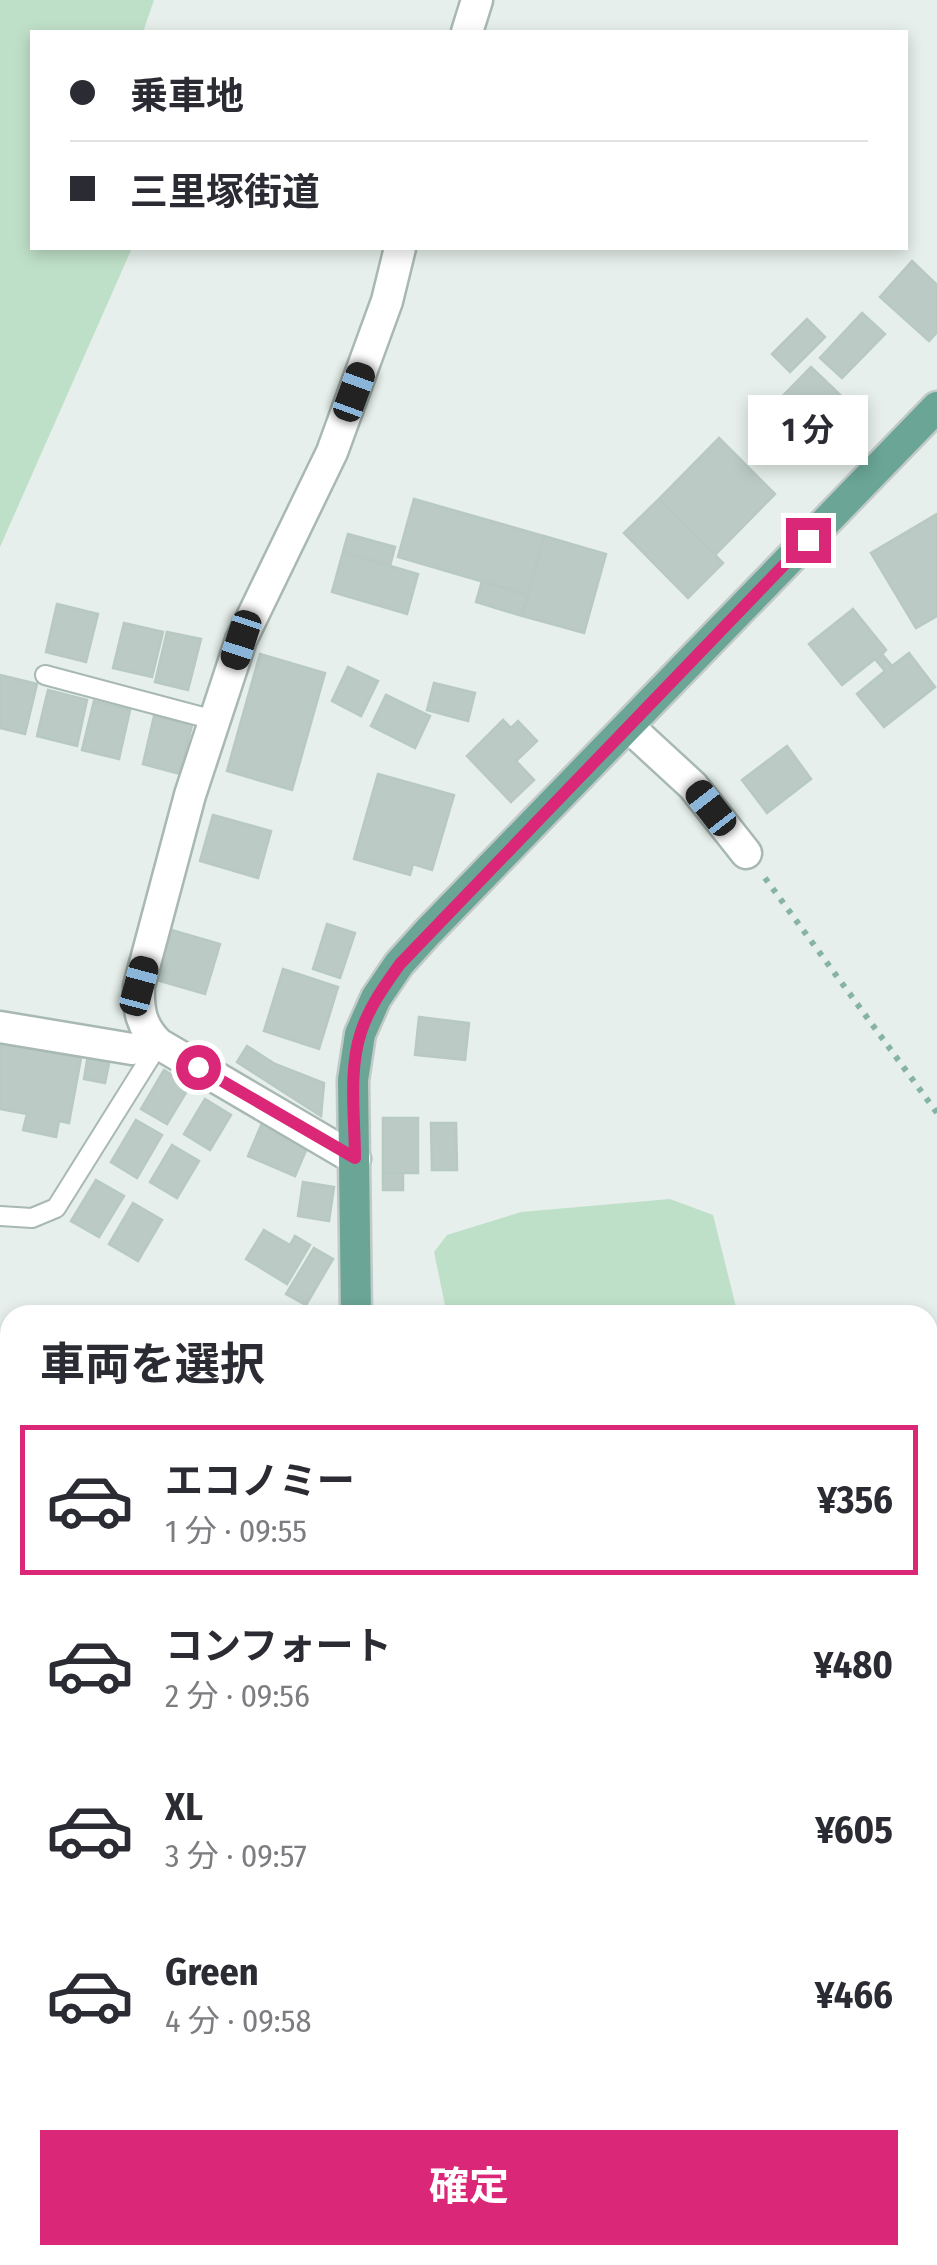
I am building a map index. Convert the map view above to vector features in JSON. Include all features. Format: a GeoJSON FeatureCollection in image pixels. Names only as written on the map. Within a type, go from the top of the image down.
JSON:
{"type":"FeatureCollection","features":[{"type":"Feature","properties":{"kind":"main road"},"geometry":{"type":"LineString","coordinates":[[356,1305],[353,1080],[360,1034],[376,998],[427,932],[937,407]]}},
{"type":"Feature","properties":{"kind":"street"},"geometry":{"type":"LineString","coordinates":[[468,30],[476,0]]}},
{"type":"Feature","properties":{"kind":"street"},"geometry":{"type":"LineString","coordinates":[[355,1158],[158,1044],[141,1018],[139,986],[190,795],[241,640],[332,452],[387,301],[400,250]]}},
{"type":"Feature","properties":{"kind":"street"},"geometry":{"type":"LineString","coordinates":[[628,727],[694,786],[746,853]]}},
{"type":"Feature","properties":{"kind":"street"},"geometry":{"type":"LineString","coordinates":[[0,1027],[132,1049],[158,1044]]}},
{"type":"Feature","properties":{"kind":"lane"},"geometry":{"type":"LineString","coordinates":[[45,675],[214,720]]}},
{"type":"Feature","properties":{"kind":"lane"},"geometry":{"type":"LineString","coordinates":[[0,1216],[32,1218],[56,1208],[158,1044]]}},
{"type":"Feature","properties":{"kind":"path"},"geometry":{"type":"LineString","coordinates":[[746,853],[937,1114]]}},
{"type":"Feature","properties":{"kind":"green space"},"geometry":{"type":"Polygon","coordinates":[[[0,0],[154,0],[144,30],[30,30],[30,250],[131,250],[0,547],[0,0]]]}},
{"type":"Feature","properties":{"kind":"green space"},"geometry":{"type":"Polygon","coordinates":[[[670,1199],[713,1215],[736,1305],[445,1305],[434,1252],[447,1235],[521,1212],[670,1199]]]}},
{"type":"Feature","properties":{"kind":"building"},"geometry":{"type":"Polygon","coordinates":[[[912,261],[937,285],[937,332],[929,341],[880,297],[912,261]]]}},
{"type":"Feature","properties":{"kind":"building"},"geometry":{"type":"Polygon","coordinates":[[[862,313],[885,334],[842,378],[820,358],[862,313]]]}},
{"type":"Feature","properties":{"kind":"building"},"geometry":{"type":"Polygon","coordinates":[[[807,319],[825,337],[790,372],[772,354],[807,319]]]}},
{"type":"Feature","properties":{"kind":"building"},"geometry":{"type":"Polygon","coordinates":[[[811,367],[857,411],[826,444],[810,430],[803,437],[772,407],[811,367]]]}},
{"type":"Feature","properties":{"kind":"building"},"geometry":{"type":"Polygon","coordinates":[[[719,438],[775,494],[715,555],[659,499],[719,438]]]}},
{"type":"Feature","properties":{"kind":"building"},"geometry":{"type":"Polygon","coordinates":[[[414,499],[544,536],[528,595],[398,557],[414,499]]]}},
{"type":"Feature","properties":{"kind":"building"},"geometry":{"type":"Polygon","coordinates":[[[659,499],[723,563],[688,598],[624,533],[659,499]]]}},
{"type":"Feature","properties":{"kind":"building"},"geometry":{"type":"Polygon","coordinates":[[[937,514],[937,616],[916,628],[871,553],[937,514]]]}},
{"type":"Feature","properties":{"kind":"building"},"geometry":{"type":"Polygon","coordinates":[[[348,534],[395,547],[390,566],[343,552],[348,534]]]}},
{"type":"Feature","properties":{"kind":"building"},"geometry":{"type":"Polygon","coordinates":[[[544,536],[606,554],[584,633],[522,616],[544,536]]]}},
{"type":"Feature","properties":{"kind":"building"},"geometry":{"type":"Polygon","coordinates":[[[343,552],[418,574],[407,614],[332,592],[343,552]]]}},
{"type":"Feature","properties":{"kind":"building"},"geometry":{"type":"Polygon","coordinates":[[[482,581],[528,595],[522,616],[476,602],[482,581]]]}},
{"type":"Feature","properties":{"kind":"building"},"geometry":{"type":"Polygon","coordinates":[[[57,604],[98,614],[86,662],[46,652],[57,604]]]}},
{"type":"Feature","properties":{"kind":"building"},"geometry":{"type":"Polygon","coordinates":[[[853,609],[886,650],[882,654],[892,666],[909,653],[935,687],[884,727],[857,694],[885,671],[875,659],[842,685],[809,644],[853,609]]]}},
{"type":"Feature","properties":{"kind":"building"},"geometry":{"type":"Polygon","coordinates":[[[124,623],[163,632],[152,677],[113,668],[124,623]]]}},
{"type":"Feature","properties":{"kind":"building"},"geometry":{"type":"Polygon","coordinates":[[[167,632],[201,639],[188,690],[155,682],[167,632]]]}},
{"type":"Feature","properties":{"kind":"building"},"geometry":{"type":"Polygon","coordinates":[[[260,654],[325,673],[292,790],[227,771],[260,654]]]}},
{"type":"Feature","properties":{"kind":"building"},"geometry":{"type":"Polygon","coordinates":[[[348,667],[378,681],[361,716],[332,701],[348,667]]]}},
{"type":"Feature","properties":{"kind":"building"},"geometry":{"type":"Polygon","coordinates":[[[0,675],[37,684],[25,734],[0,728],[0,675]]]}},
{"type":"Feature","properties":{"kind":"building"},"geometry":{"type":"Polygon","coordinates":[[[434,683],[475,693],[468,721],[427,710],[434,683]]]}},
{"type":"Feature","properties":{"kind":"building"},"geometry":{"type":"Polygon","coordinates":[[[48,690],[87,700],[77,746],[37,736],[48,690]]]}},
{"type":"Feature","properties":{"kind":"building"},"geometry":{"type":"Polygon","coordinates":[[[386,695],[430,716],[415,748],[371,726],[386,695]]]}},
{"type":"Feature","properties":{"kind":"building"},"geometry":{"type":"Polygon","coordinates":[[[94,701],[130,710],[119,759],[82,750],[94,701]]]}},
{"type":"Feature","properties":{"kind":"building"},"geometry":{"type":"Polygon","coordinates":[[[154,716],[192,725],[180,774],[143,764],[154,716]]]}},
{"type":"Feature","properties":{"kind":"building"},"geometry":{"type":"Polygon","coordinates":[[[503,720],[511,728],[518,721],[537,741],[516,761],[534,780],[511,802],[467,756],[503,720]]]}},
{"type":"Feature","properties":{"kind":"building"},"geometry":{"type":"Polygon","coordinates":[[[787,746],[811,779],[767,813],[742,780],[787,746]]]}},
{"type":"Feature","properties":{"kind":"building"},"geometry":{"type":"Polygon","coordinates":[[[378,774],[454,795],[432,870],[413,864],[410,875],[354,859],[378,774]]]}},
{"type":"Feature","properties":{"kind":"building"},"geometry":{"type":"Polygon","coordinates":[[[213,815],[271,831],[258,878],[200,861],[213,815]]]}},
{"type":"Feature","properties":{"kind":"building"},"geometry":{"type":"Polygon","coordinates":[[[327,924],[355,933],[340,978],[313,969],[327,924]]]}},
{"type":"Feature","properties":{"kind":"building"},"geometry":{"type":"Polygon","coordinates":[[[168,929],[220,944],[205,994],[153,979],[168,929]]]}},
{"type":"Feature","properties":{"kind":"building"},"geometry":{"type":"Polygon","coordinates":[[[283,969],[338,987],[319,1049],[264,1031],[283,969]]]}},
{"type":"Feature","properties":{"kind":"building"},"geometry":{"type":"Polygon","coordinates":[[[419,1017],[469,1023],[465,1060],[415,1055],[419,1017]]]}},
{"type":"Feature","properties":{"kind":"building"},"geometry":{"type":"Polygon","coordinates":[[[0,1042],[81,1058],[69,1123],[59,1121],[56,1137],[23,1130],[27,1114],[0,1109],[0,1042]]]}},
{"type":"Feature","properties":{"kind":"building"},"geometry":{"type":"Polygon","coordinates":[[[247,1046],[275,1064],[324,1083],[321,1116],[237,1062],[247,1046]]]}},
{"type":"Feature","properties":{"kind":"building"},"geometry":{"type":"Polygon","coordinates":[[[89,1049],[111,1053],[105,1083],[84,1079],[89,1049]]]}},
{"type":"Feature","properties":{"kind":"building"},"geometry":{"type":"Polygon","coordinates":[[[164,1070],[190,1086],[167,1124],[141,1109],[164,1070]]]}},
{"type":"Feature","properties":{"kind":"building"},"geometry":{"type":"Polygon","coordinates":[[[205,1099],[231,1115],[210,1150],[184,1134],[205,1099]]]}},
{"type":"Feature","properties":{"kind":"building"},"geometry":{"type":"Polygon","coordinates":[[[383,1118],[418,1118],[418,1173],[383,1173],[383,1118]]]}},
{"type":"Feature","properties":{"kind":"building"},"geometry":{"type":"Polygon","coordinates":[[[136,1120],[162,1135],[137,1178],[111,1162],[136,1120]]]}},
{"type":"Feature","properties":{"kind":"building"},"geometry":{"type":"Polygon","coordinates":[[[263,1121],[310,1141],[295,1176],[248,1156],[263,1121]]]}},
{"type":"Feature","properties":{"kind":"building"},"geometry":{"type":"Polygon","coordinates":[[[431,1123],[456,1123],[457,1170],[432,1170],[431,1123]]]}},
{"type":"Feature","properties":{"kind":"building"},"geometry":{"type":"Polygon","coordinates":[[[172,1145],[199,1161],[177,1198],[150,1182],[172,1145]]]}},
{"type":"Feature","properties":{"kind":"building"},"geometry":{"type":"Polygon","coordinates":[[[383,1173],[403,1173],[403,1190],[383,1190],[383,1173]]]}},
{"type":"Feature","properties":{"kind":"building"},"geometry":{"type":"Polygon","coordinates":[[[96,1180],[124,1196],[99,1237],[71,1221],[96,1180]]]}},
{"type":"Feature","properties":{"kind":"building"},"geometry":{"type":"Polygon","coordinates":[[[303,1182],[334,1187],[329,1221],[298,1216],[303,1182]]]}},
{"type":"Feature","properties":{"kind":"building"},"geometry":{"type":"Polygon","coordinates":[[[133,1203],[162,1220],[138,1261],[109,1244],[133,1203]]]}},
{"type":"Feature","properties":{"kind":"building"},"geometry":{"type":"Polygon","coordinates":[[[264,1230],[290,1245],[295,1236],[310,1245],[287,1284],[246,1259],[264,1230]]]}},
{"type":"Feature","properties":{"kind":"building"},"geometry":{"type":"Polygon","coordinates":[[[314,1248],[333,1259],[306,1305],[286,1294],[314,1248]]]}},
{"type":"Feature","properties":{"kind":"route"},"geometry":{"type":"LineString","coordinates":[[198,1067],[355,1158],[353,1080],[360,1034],[376,998],[400,964],[808,540]]}}]}
